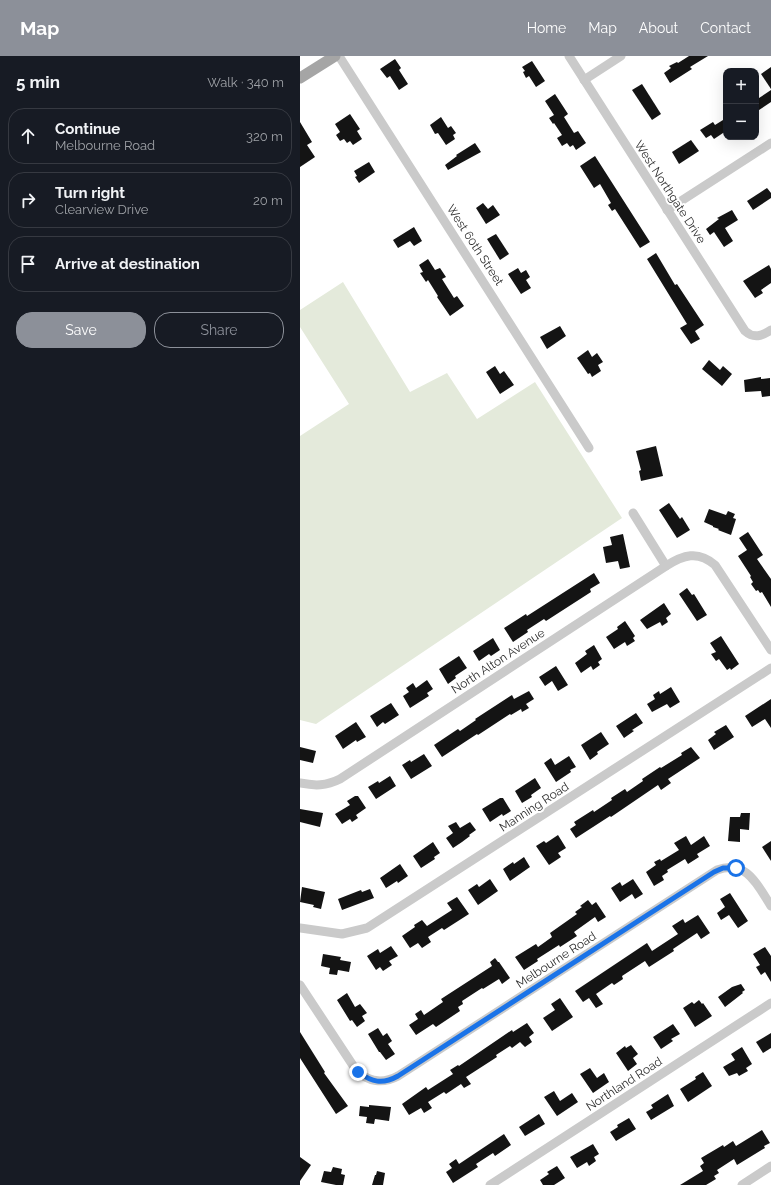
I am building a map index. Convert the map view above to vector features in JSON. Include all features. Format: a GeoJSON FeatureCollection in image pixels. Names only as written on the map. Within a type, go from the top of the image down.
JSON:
{"type":"FeatureCollection","features":[{"type":"Feature","properties":{"kind":"main road"},"geometry":{"type":"LineString","coordinates":[[300,78],[335,56]]}},
{"type":"Feature","properties":{"kind":"street","name":"West 60th Street"},"geometry":{"type":"LineString","coordinates":[[339,56],[589,448]]}},
{"type":"Feature","properties":{"kind":"street","name":"West Northgate Drive"},"geometry":{"type":"LineString","coordinates":[[569,56],[745,332],[756,336],[762,335],[771,330]]}},
{"type":"Feature","properties":{"kind":"street"},"geometry":{"type":"LineString","coordinates":[[584,80],[621,56]]}},
{"type":"Feature","properties":{"kind":"street"},"geometry":{"type":"LineString","coordinates":[[667,210],[771,143]]}},
{"type":"Feature","properties":{"kind":"street"},"geometry":{"type":"LineString","coordinates":[[633,513],[666,566]]}},
{"type":"Feature","properties":{"kind":"street","name":"North Alton Avenue"},"geometry":{"type":"LineString","coordinates":[[300,783],[318,786],[340,779],[676,559],[686,556],[699,556],[708,560],[718,569],[771,650]]}},
{"type":"Feature","properties":{"kind":"street","name":"Manning Road"},"geometry":{"type":"LineString","coordinates":[[300,928],[342,934],[367,928],[771,668]]}},
{"type":"Feature","properties":{"kind":"street","name":"Melbourne Road"},"geometry":{"type":"LineString","coordinates":[[300,985],[356,1070],[365,1078],[380,1082],[390,1080],[398,1076],[714,872],[732,867],[746,872],[754,879],[771,906]]}},
{"type":"Feature","properties":{"kind":"street","name":"Northland Road"},"geometry":{"type":"LineString","coordinates":[[490,1185],[771,1003]]}},
{"type":"Feature","properties":{"kind":"street"},"geometry":{"type":"LineString","coordinates":[[742,1185],[771,1166]]}},
{"type":"Feature","properties":{"kind":"green space"},"geometry":{"type":"Polygon","coordinates":[[[343,282],[410,392],[447,373],[477,419],[535,382],[622,518],[316,724],[300,720],[300,436],[349,404],[300,327],[300,310],[343,282]]]}},
{"type":"Feature","properties":{"kind":"building"},"geometry":{"type":"Polygon","coordinates":[[[689,56],[708,56],[690,67],[692,69],[670,83],[664,73],[671,68],[669,66],[677,62],[678,63],[689,56]]]}},
{"type":"Feature","properties":{"kind":"building"},"geometry":{"type":"Polygon","coordinates":[[[395,59],[401,68],[399,70],[408,84],[399,90],[390,76],[387,78],[380,69],[395,59]]]}},
{"type":"Feature","properties":{"kind":"building"},"geometry":{"type":"Polygon","coordinates":[[[532,61],[545,81],[536,87],[529,76],[526,78],[523,72],[525,71],[522,67],[532,61]]]}},
{"type":"Feature","properties":{"kind":"building"},"geometry":{"type":"Polygon","coordinates":[[[771,67],[771,89],[761,74],[771,67]]]}},
{"type":"Feature","properties":{"kind":"building"},"geometry":{"type":"Polygon","coordinates":[[[642,84],[661,114],[652,120],[632,90],[642,84]]]}},
{"type":"Feature","properties":{"kind":"building"},"geometry":{"type":"Polygon","coordinates":[[[771,90],[771,102],[759,110],[759,98],[771,90]]]}},
{"type":"Feature","properties":{"kind":"building"},"geometry":{"type":"Polygon","coordinates":[[[555,94],[568,114],[564,117],[574,133],[578,131],[586,143],[576,150],[573,145],[570,147],[567,143],[562,146],[557,138],[562,135],[549,118],[554,115],[545,101],[555,94]]]}},
{"type":"Feature","properties":{"kind":"building"},"geometry":{"type":"Polygon","coordinates":[[[350,114],[360,129],[357,131],[362,139],[353,145],[350,141],[347,143],[344,139],[340,141],[336,135],[340,132],[335,124],[350,114]]]}},
{"type":"Feature","properties":{"kind":"building"},"geometry":{"type":"Polygon","coordinates":[[[441,117],[448,128],[451,126],[456,133],[453,135],[455,139],[446,145],[438,133],[435,134],[430,125],[441,117]]]}},
{"type":"Feature","properties":{"kind":"building"},"geometry":{"type":"Polygon","coordinates":[[[723,120],[723,133],[714,139],[711,135],[706,138],[700,130],[713,122],[715,125],[723,120]]]}},
{"type":"Feature","properties":{"kind":"building"},"geometry":{"type":"Polygon","coordinates":[[[300,122],[312,142],[307,145],[315,157],[300,167],[300,122]]]}},
{"type":"Feature","properties":{"kind":"building"},"geometry":{"type":"Polygon","coordinates":[[[691,140],[699,151],[679,164],[672,152],[691,140]]]}},
{"type":"Feature","properties":{"kind":"building"},"geometry":{"type":"Polygon","coordinates":[[[475,143],[481,152],[448,170],[445,165],[457,156],[456,155],[475,143]]]}},
{"type":"Feature","properties":{"kind":"building"},"geometry":{"type":"Polygon","coordinates":[[[595,156],[650,242],[640,248],[615,209],[612,211],[608,205],[611,203],[600,184],[594,188],[580,166],[595,156]]]}},
{"type":"Feature","properties":{"kind":"building"},"geometry":{"type":"Polygon","coordinates":[[[369,162],[375,172],[359,183],[355,177],[357,176],[354,171],[369,162]]]}},
{"type":"Feature","properties":{"kind":"building"},"geometry":{"type":"Polygon","coordinates":[[[767,188],[771,193],[771,198],[753,210],[747,201],[767,188]]]}},
{"type":"Feature","properties":{"kind":"building"},"geometry":{"type":"Polygon","coordinates":[[[483,203],[488,209],[493,205],[500,215],[486,224],[476,208],[483,203]]]}},
{"type":"Feature","properties":{"kind":"building"},"geometry":{"type":"Polygon","coordinates":[[[732,210],[738,220],[725,228],[733,241],[724,247],[714,232],[710,235],[706,229],[719,219],[717,218],[732,210]]]}},
{"type":"Feature","properties":{"kind":"building"},"geometry":{"type":"Polygon","coordinates":[[[414,227],[422,241],[414,246],[410,241],[398,248],[393,240],[414,227]]]}},
{"type":"Feature","properties":{"kind":"building"},"geometry":{"type":"Polygon","coordinates":[[[496,234],[509,254],[500,260],[487,239],[496,234]]]}},
{"type":"Feature","properties":{"kind":"building"},"geometry":{"type":"Polygon","coordinates":[[[656,253],[675,285],[677,284],[704,325],[695,331],[700,339],[691,344],[680,328],[687,324],[647,259],[656,253]]]}},
{"type":"Feature","properties":{"kind":"building"},"geometry":{"type":"Polygon","coordinates":[[[428,259],[435,270],[440,268],[446,277],[442,279],[454,298],[457,296],[464,306],[450,316],[428,280],[426,282],[420,273],[423,272],[419,265],[428,259]]]}},
{"type":"Feature","properties":{"kind":"building"},"geometry":{"type":"Polygon","coordinates":[[[769,265],[771,269],[771,283],[761,290],[763,293],[755,298],[743,281],[769,265]]]}},
{"type":"Feature","properties":{"kind":"building"},"geometry":{"type":"Polygon","coordinates":[[[518,268],[521,273],[526,270],[530,277],[526,280],[531,288],[521,294],[508,274],[518,268]]]}},
{"type":"Feature","properties":{"kind":"building"},"geometry":{"type":"Polygon","coordinates":[[[560,326],[566,336],[547,349],[540,337],[560,326]]]}},
{"type":"Feature","properties":{"kind":"building"},"geometry":{"type":"Polygon","coordinates":[[[588,350],[592,357],[597,353],[603,362],[598,365],[601,371],[592,377],[590,373],[588,374],[577,358],[588,350]]]}},
{"type":"Feature","properties":{"kind":"building"},"geometry":{"type":"Polygon","coordinates":[[[709,360],[720,370],[723,366],[732,374],[722,386],[702,369],[709,360]]]}},
{"type":"Feature","properties":{"kind":"building"},"geometry":{"type":"Polygon","coordinates":[[[495,366],[500,374],[504,371],[514,385],[500,394],[486,372],[495,366]]]}},
{"type":"Feature","properties":{"kind":"building"},"geometry":{"type":"Polygon","coordinates":[[[761,377],[761,379],[770,378],[770,396],[762,397],[761,391],[745,392],[744,380],[761,377]]]}},
{"type":"Feature","properties":{"kind":"building"},"geometry":{"type":"Polygon","coordinates":[[[656,446],[663,476],[641,481],[639,471],[641,470],[636,451],[656,446]]]}},
{"type":"Feature","properties":{"kind":"building"},"geometry":{"type":"Polygon","coordinates":[[[669,503],[680,519],[682,517],[690,530],[677,538],[659,510],[669,503]]]}},
{"type":"Feature","properties":{"kind":"building"},"geometry":{"type":"Polygon","coordinates":[[[709,509],[726,515],[728,511],[735,514],[733,518],[736,519],[731,535],[704,522],[709,509]]]}},
{"type":"Feature","properties":{"kind":"building"},"geometry":{"type":"Polygon","coordinates":[[[748,532],[763,555],[757,559],[771,579],[771,607],[762,592],[760,593],[758,590],[756,591],[751,584],[753,582],[750,577],[751,576],[738,556],[747,550],[739,538],[748,532]]]}},
{"type":"Feature","properties":{"kind":"building"},"geometry":{"type":"Polygon","coordinates":[[[623,534],[630,567],[620,569],[618,561],[606,563],[603,547],[612,545],[610,537],[623,534]]]}},
{"type":"Feature","properties":{"kind":"building"},"geometry":{"type":"Polygon","coordinates":[[[594,573],[600,583],[590,589],[591,592],[546,621],[544,619],[527,630],[528,632],[513,642],[504,628],[526,614],[527,616],[594,573]]]}},
{"type":"Feature","properties":{"kind":"building"},"geometry":{"type":"Polygon","coordinates":[[[687,588],[692,595],[694,594],[707,615],[697,621],[679,594],[687,588]]]}},
{"type":"Feature","properties":{"kind":"building"},"geometry":{"type":"Polygon","coordinates":[[[664,603],[671,614],[666,618],[668,622],[662,626],[660,622],[647,629],[640,620],[664,603]]]}},
{"type":"Feature","properties":{"kind":"building"},"geometry":{"type":"Polygon","coordinates":[[[625,621],[635,636],[633,638],[635,641],[627,646],[625,642],[614,649],[606,637],[618,629],[617,627],[625,621]]]}},
{"type":"Feature","properties":{"kind":"building"},"geometry":{"type":"Polygon","coordinates":[[[721,636],[739,664],[731,670],[730,668],[727,670],[719,659],[716,661],[711,654],[716,652],[710,643],[721,636]]]}},
{"type":"Feature","properties":{"kind":"building"},"geometry":{"type":"Polygon","coordinates":[[[493,638],[500,650],[491,656],[489,654],[479,661],[473,651],[493,638]]]}},
{"type":"Feature","properties":{"kind":"building"},"geometry":{"type":"Polygon","coordinates":[[[594,645],[602,659],[598,662],[600,665],[593,670],[591,666],[581,673],[575,663],[587,654],[585,651],[594,645]]]}},
{"type":"Feature","properties":{"kind":"building"},"geometry":{"type":"Polygon","coordinates":[[[459,656],[467,668],[455,676],[456,678],[448,684],[439,669],[459,656]]]}},
{"type":"Feature","properties":{"kind":"building"},"geometry":{"type":"Polygon","coordinates":[[[556,666],[568,685],[558,691],[552,681],[545,686],[539,677],[556,666]]]}},
{"type":"Feature","properties":{"kind":"building"},"geometry":{"type":"Polygon","coordinates":[[[427,680],[433,689],[427,693],[429,696],[410,708],[403,696],[409,692],[406,688],[413,683],[416,688],[427,680]]]}},
{"type":"Feature","properties":{"kind":"building"},"geometry":{"type":"Polygon","coordinates":[[[671,687],[680,702],[670,708],[667,704],[652,712],[647,704],[655,699],[653,695],[659,691],[660,694],[671,687]]]}},
{"type":"Feature","properties":{"kind":"building"},"geometry":{"type":"Polygon","coordinates":[[[529,691],[534,699],[526,704],[529,708],[522,712],[521,709],[511,715],[510,714],[442,757],[434,745],[458,729],[460,731],[476,720],[475,719],[512,695],[514,699],[529,691]]]}},
{"type":"Feature","properties":{"kind":"building"},"geometry":{"type":"Polygon","coordinates":[[[771,699],[771,728],[765,719],[752,727],[745,716],[771,699]]]}},
{"type":"Feature","properties":{"kind":"building"},"geometry":{"type":"Polygon","coordinates":[[[391,703],[399,715],[385,724],[383,722],[377,727],[370,716],[391,703]]]}},
{"type":"Feature","properties":{"kind":"building"},"geometry":{"type":"Polygon","coordinates":[[[636,713],[643,723],[632,730],[634,731],[624,738],[616,726],[636,713]]]}},
{"type":"Feature","properties":{"kind":"building"},"geometry":{"type":"Polygon","coordinates":[[[356,722],[366,737],[357,742],[356,740],[343,749],[335,736],[356,722]]]}},
{"type":"Feature","properties":{"kind":"building"},"geometry":{"type":"Polygon","coordinates":[[[726,725],[734,737],[714,750],[708,740],[716,734],[714,732],[726,725]]]}},
{"type":"Feature","properties":{"kind":"building"},"geometry":{"type":"Polygon","coordinates":[[[601,732],[609,744],[597,752],[598,754],[590,760],[581,745],[601,732]]]}},
{"type":"Feature","properties":{"kind":"building"},"geometry":{"type":"Polygon","coordinates":[[[300,747],[316,751],[313,763],[300,760],[300,747]]]}},
{"type":"Feature","properties":{"kind":"building"},"geometry":{"type":"Polygon","coordinates":[[[691,747],[700,758],[668,779],[671,783],[661,790],[658,785],[611,817],[610,816],[576,838],[570,829],[576,825],[574,822],[593,810],[594,812],[625,789],[627,792],[643,781],[642,779],[682,755],[681,753],[691,747]]]}},
{"type":"Feature","properties":{"kind":"building"},"geometry":{"type":"Polygon","coordinates":[[[424,754],[432,766],[411,779],[402,765],[410,760],[411,762],[424,754]]]}},
{"type":"Feature","properties":{"kind":"building"},"geometry":{"type":"Polygon","coordinates":[[[569,756],[576,767],[556,782],[544,763],[551,758],[555,765],[569,756]]]}},
{"type":"Feature","properties":{"kind":"building"},"geometry":{"type":"Polygon","coordinates":[[[390,776],[396,786],[376,799],[368,787],[378,781],[379,783],[390,776]]]}},
{"type":"Feature","properties":{"kind":"building"},"geometry":{"type":"Polygon","coordinates":[[[535,778],[541,788],[531,795],[532,797],[522,803],[515,791],[535,778]]]}},
{"type":"Feature","properties":{"kind":"building"},"geometry":{"type":"Polygon","coordinates":[[[355,796],[358,796],[366,808],[356,815],[358,818],[352,822],[350,819],[342,824],[335,814],[350,805],[347,801],[355,796]]]}},
{"type":"Feature","properties":{"kind":"building"},"geometry":{"type":"Polygon","coordinates":[[[500,798],[503,798],[511,811],[503,816],[502,814],[490,822],[482,809],[500,798]]]}},
{"type":"Feature","properties":{"kind":"building"},"geometry":{"type":"Polygon","coordinates":[[[300,809],[323,813],[320,827],[300,822],[300,809]]]}},
{"type":"Feature","properties":{"kind":"building"},"geometry":{"type":"Polygon","coordinates":[[[741,813],[750,813],[749,830],[740,829],[740,842],[728,841],[730,817],[740,817],[741,813]]]}},
{"type":"Feature","properties":{"kind":"building"},"geometry":{"type":"Polygon","coordinates":[[[456,822],[460,828],[470,822],[476,830],[453,848],[446,838],[453,833],[448,826],[456,822]]]}},
{"type":"Feature","properties":{"kind":"building"},"geometry":{"type":"Polygon","coordinates":[[[558,835],[566,848],[558,853],[561,857],[549,865],[536,846],[544,841],[546,843],[558,835]]]}},
{"type":"Feature","properties":{"kind":"building"},"geometry":{"type":"Polygon","coordinates":[[[686,836],[691,845],[704,836],[710,846],[697,854],[699,857],[688,864],[685,859],[667,870],[668,872],[662,876],[664,880],[654,886],[646,872],[656,865],[654,862],[660,859],[661,861],[679,850],[674,843],[686,836]]]}},
{"type":"Feature","properties":{"kind":"building"},"geometry":{"type":"Polygon","coordinates":[[[771,841],[771,861],[762,847],[771,841]]]}},
{"type":"Feature","properties":{"kind":"building"},"geometry":{"type":"Polygon","coordinates":[[[433,842],[440,853],[434,857],[435,859],[421,868],[413,856],[433,842]]]}},
{"type":"Feature","properties":{"kind":"building"},"geometry":{"type":"Polygon","coordinates":[[[524,857],[530,867],[510,881],[503,869],[524,857]]]}},
{"type":"Feature","properties":{"kind":"building"},"geometry":{"type":"Polygon","coordinates":[[[400,864],[408,876],[398,883],[397,881],[386,888],[380,878],[400,864]]]}},
{"type":"Feature","properties":{"kind":"building"},"geometry":{"type":"Polygon","coordinates":[[[490,879],[498,891],[478,905],[468,890],[477,884],[479,887],[490,879]]]}},
{"type":"Feature","properties":{"kind":"building"},"geometry":{"type":"Polygon","coordinates":[[[633,879],[643,894],[635,899],[632,894],[620,902],[611,888],[620,882],[622,886],[633,879]]]}},
{"type":"Feature","properties":{"kind":"building"},"geometry":{"type":"Polygon","coordinates":[[[302,887],[325,892],[321,909],[313,907],[314,905],[300,902],[302,887]]]}},
{"type":"Feature","properties":{"kind":"building"},"geometry":{"type":"Polygon","coordinates":[[[370,889],[374,898],[342,910],[338,899],[361,890],[362,892],[370,889]]]}},
{"type":"Feature","properties":{"kind":"building"},"geometry":{"type":"Polygon","coordinates":[[[730,893],[748,921],[738,928],[729,915],[721,920],[717,913],[725,907],[720,899],[730,893]]]}},
{"type":"Feature","properties":{"kind":"building"},"geometry":{"type":"Polygon","coordinates":[[[457,897],[469,914],[444,930],[442,928],[428,937],[431,942],[422,948],[418,943],[410,948],[402,936],[422,920],[427,926],[452,910],[447,903],[457,897]]]}},
{"type":"Feature","properties":{"kind":"building"},"geometry":{"type":"Polygon","coordinates":[[[588,900],[592,905],[596,902],[606,917],[598,922],[595,917],[574,932],[577,936],[537,959],[538,961],[524,970],[515,957],[536,944],[538,947],[552,937],[550,933],[577,914],[575,912],[588,900]]]}},
{"type":"Feature","properties":{"kind":"building"},"geometry":{"type":"Polygon","coordinates":[[[698,915],[710,933],[701,939],[697,933],[673,949],[674,951],[649,967],[645,961],[622,976],[623,979],[614,985],[612,983],[596,994],[603,1004],[596,1008],[589,998],[583,1002],[575,991],[647,943],[652,951],[678,934],[672,926],[683,919],[685,923],[698,915]]]}},
{"type":"Feature","properties":{"kind":"building"},"geometry":{"type":"Polygon","coordinates":[[[391,946],[398,956],[389,961],[392,965],[383,971],[380,967],[376,970],[367,956],[378,949],[380,953],[391,946]]]}},
{"type":"Feature","properties":{"kind":"building"},"geometry":{"type":"Polygon","coordinates":[[[765,947],[771,956],[771,982],[765,972],[761,975],[756,967],[760,965],[753,954],[765,947]]]}},
{"type":"Feature","properties":{"kind":"building"},"geometry":{"type":"Polygon","coordinates":[[[323,954],[341,957],[340,960],[351,962],[349,972],[338,970],[337,975],[329,974],[330,968],[321,966],[323,954]]]}},
{"type":"Feature","properties":{"kind":"building"},"geometry":{"type":"Polygon","coordinates":[[[495,958],[510,978],[502,984],[499,979],[483,989],[482,988],[462,1001],[463,1004],[458,1007],[460,1011],[436,1027],[433,1024],[416,1035],[409,1025],[418,1019],[415,1014],[421,1010],[424,1015],[443,1002],[441,999],[492,966],[490,962],[495,958]]]}},
{"type":"Feature","properties":{"kind":"building"},"geometry":{"type":"Polygon","coordinates":[[[741,984],[745,990],[742,992],[743,993],[725,1007],[718,997],[732,987],[741,984]]]}},
{"type":"Feature","properties":{"kind":"building"},"geometry":{"type":"Polygon","coordinates":[[[347,993],[355,1007],[360,1004],[367,1013],[362,1016],[365,1021],[357,1027],[352,1020],[350,1021],[337,1000],[347,993]]]}},
{"type":"Feature","properties":{"kind":"building"},"geometry":{"type":"Polygon","coordinates":[[[560,998],[573,1017],[552,1031],[543,1018],[555,1010],[551,1004],[560,998]]]}},
{"type":"Feature","properties":{"kind":"building"},"geometry":{"type":"Polygon","coordinates":[[[699,1000],[702,1004],[703,1003],[712,1016],[695,1027],[683,1008],[692,1002],[694,1004],[699,1000]]]}},
{"type":"Feature","properties":{"kind":"building"},"geometry":{"type":"Polygon","coordinates":[[[527,1023],[534,1033],[529,1037],[532,1042],[525,1047],[520,1042],[512,1048],[510,1046],[496,1055],[497,1057],[466,1077],[471,1084],[464,1088],[461,1084],[446,1094],[444,1092],[428,1102],[432,1108],[424,1113],[421,1108],[409,1115],[402,1104],[426,1087],[428,1090],[453,1074],[450,1070],[458,1065],[459,1066],[512,1030],[513,1032],[527,1023]]]}},
{"type":"Feature","properties":{"kind":"building"},"geometry":{"type":"Polygon","coordinates":[[[673,1024],[680,1034],[671,1039],[673,1041],[661,1049],[653,1037],[673,1024]]]}},
{"type":"Feature","properties":{"kind":"building"},"geometry":{"type":"Polygon","coordinates":[[[378,1028],[383,1036],[387,1033],[392,1041],[388,1044],[395,1054],[386,1060],[379,1052],[368,1034],[378,1028]]]}},
{"type":"Feature","properties":{"kind":"building"},"geometry":{"type":"Polygon","coordinates":[[[300,1032],[325,1072],[324,1073],[348,1106],[336,1114],[300,1058],[300,1032]]]}},
{"type":"Feature","properties":{"kind":"building"},"geometry":{"type":"Polygon","coordinates":[[[771,1033],[771,1048],[763,1053],[756,1042],[771,1033]]]}},
{"type":"Feature","properties":{"kind":"building"},"geometry":{"type":"Polygon","coordinates":[[[631,1045],[638,1054],[633,1058],[637,1064],[628,1071],[616,1053],[625,1046],[626,1048],[631,1045]]]}},
{"type":"Feature","properties":{"kind":"building"},"geometry":{"type":"Polygon","coordinates":[[[742,1047],[752,1064],[746,1068],[748,1071],[739,1076],[737,1073],[729,1076],[723,1067],[735,1060],[731,1054],[742,1047]]]}},
{"type":"Feature","properties":{"kind":"building"},"geometry":{"type":"Polygon","coordinates":[[[590,1068],[597,1078],[604,1073],[609,1082],[593,1093],[580,1074],[590,1068]]]}},
{"type":"Feature","properties":{"kind":"building"},"geometry":{"type":"Polygon","coordinates":[[[703,1072],[712,1086],[688,1102],[680,1089],[696,1079],[695,1077],[703,1072]]]}},
{"type":"Feature","properties":{"kind":"building"},"geometry":{"type":"Polygon","coordinates":[[[554,1091],[560,1101],[572,1093],[578,1102],[557,1116],[544,1097],[554,1091]]]}},
{"type":"Feature","properties":{"kind":"building"},"geometry":{"type":"Polygon","coordinates":[[[668,1094],[674,1106],[651,1120],[646,1112],[653,1108],[651,1105],[668,1094]]]}},
{"type":"Feature","properties":{"kind":"building"},"geometry":{"type":"Polygon","coordinates":[[[369,1105],[391,1107],[389,1121],[375,1119],[374,1124],[366,1123],[367,1117],[359,1116],[360,1106],[369,1107],[369,1105]]]}},
{"type":"Feature","properties":{"kind":"building"},"geometry":{"type":"Polygon","coordinates":[[[539,1114],[545,1124],[525,1136],[519,1127],[539,1114]]]}},
{"type":"Feature","properties":{"kind":"building"},"geometry":{"type":"Polygon","coordinates":[[[629,1118],[636,1129],[616,1141],[610,1132],[618,1127],[617,1125],[629,1118]]]}},
{"type":"Feature","properties":{"kind":"building"},"geometry":{"type":"Polygon","coordinates":[[[762,1130],[770,1143],[764,1146],[765,1148],[737,1165],[734,1159],[717,1170],[719,1173],[714,1176],[716,1179],[706,1185],[680,1185],[703,1171],[700,1166],[704,1163],[701,1158],[733,1141],[736,1146],[762,1130]]]}},
{"type":"Feature","properties":{"kind":"building"},"geometry":{"type":"Polygon","coordinates":[[[504,1134],[511,1145],[495,1156],[493,1153],[476,1164],[478,1167],[453,1183],[446,1172],[452,1168],[449,1164],[456,1159],[459,1164],[504,1134]]]}},
{"type":"Feature","properties":{"kind":"building"},"geometry":{"type":"Polygon","coordinates":[[[593,1144],[599,1154],[594,1157],[596,1161],[589,1166],[587,1162],[577,1168],[570,1157],[593,1144]]]}},
{"type":"Feature","properties":{"kind":"building"},"geometry":{"type":"Polygon","coordinates":[[[300,1157],[311,1165],[300,1181],[300,1157]]]}},
{"type":"Feature","properties":{"kind":"building"},"geometry":{"type":"Polygon","coordinates":[[[557,1166],[565,1178],[554,1185],[543,1185],[540,1180],[549,1174],[547,1172],[557,1166]]]}},
{"type":"Feature","properties":{"kind":"building"},"geometry":{"type":"Polygon","coordinates":[[[333,1167],[342,1169],[341,1174],[345,1175],[343,1185],[321,1182],[324,1171],[331,1172],[333,1167]]]}},
{"type":"Feature","properties":{"kind":"building"},"geometry":{"type":"Polygon","coordinates":[[[377,1171],[385,1173],[383,1185],[372,1185],[377,1171]]]}},
{"type":"Feature","properties":{"kind":"route"},"geometry":{"type":"LineString","coordinates":[[358,1072],[365,1078],[380,1082],[390,1080],[398,1076],[714,872],[723,868],[736,868]]}}]}
